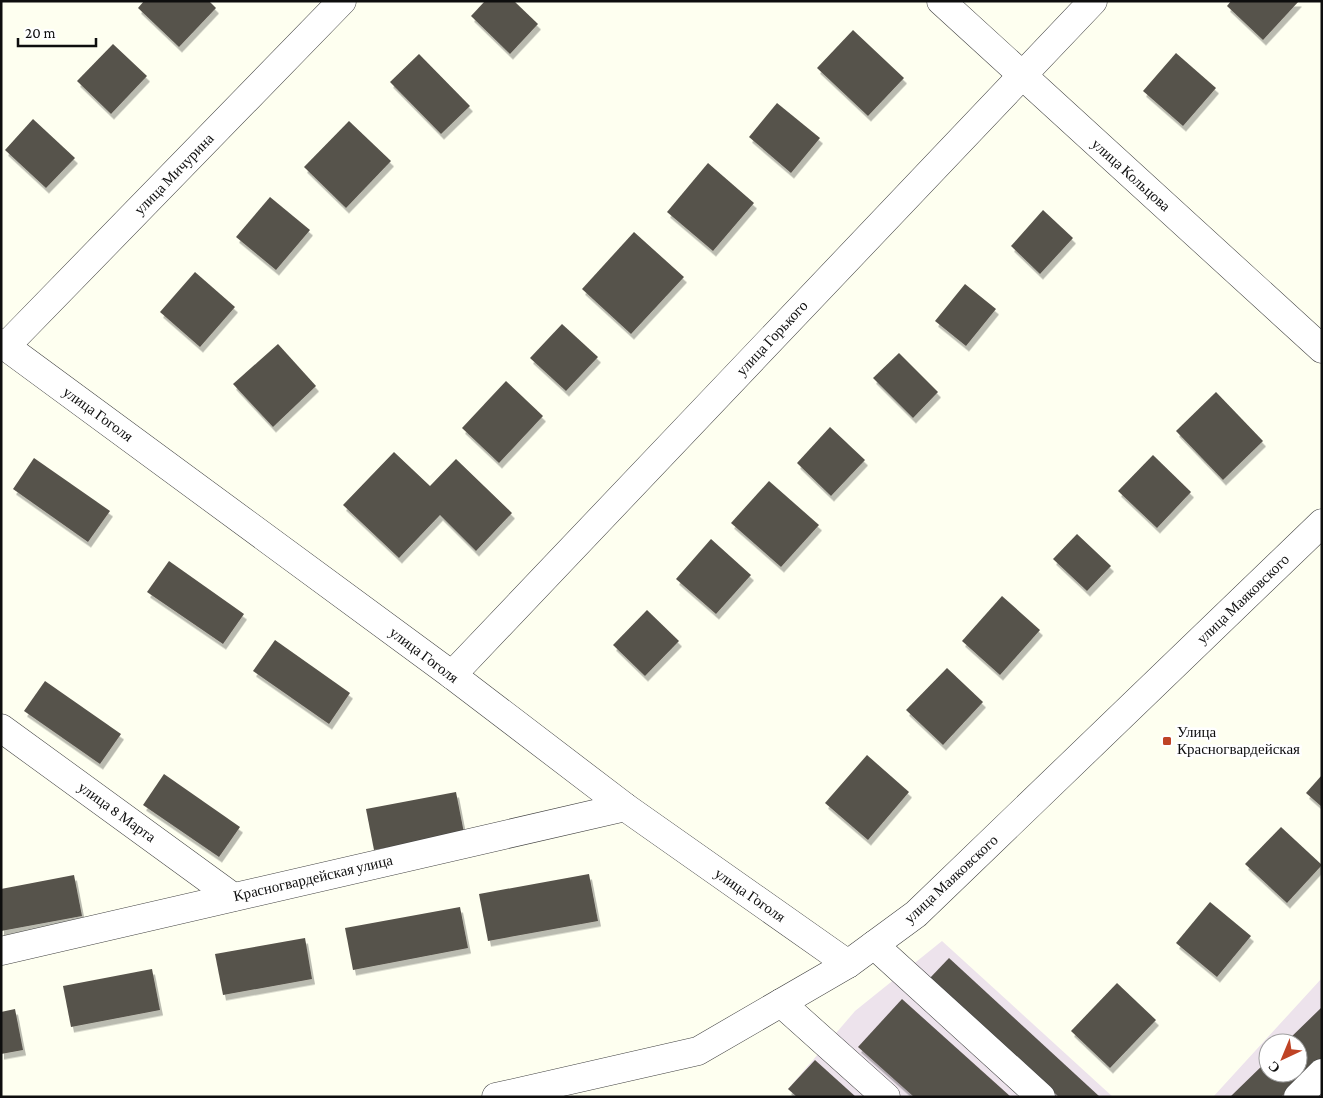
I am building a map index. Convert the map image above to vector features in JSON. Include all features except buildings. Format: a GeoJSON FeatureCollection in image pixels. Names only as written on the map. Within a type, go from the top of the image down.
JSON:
{"type":"FeatureCollection","features":[{"type":"Feature","properties":{"kind":"street","name":"улица Мичурина"},"geometry":{"type":"LineString","coordinates":[[3,345],[342,1]]}},
{"type":"Feature","properties":{"kind":"street","name":"улица Кольцова"},"geometry":{"type":"LineString","coordinates":[[940,1],[1322,349]]}},
{"type":"Feature","properties":{"kind":"street","name":"улица Горького"},"geometry":{"type":"LineString","coordinates":[[452,675],[1093,1]]}},
{"type":"Feature","properties":{"kind":"street","name":"улица Гоголя"},"geometry":{"type":"LineString","coordinates":[[3,345],[452,675],[625,807],[848,964]]}},
{"type":"Feature","properties":{"kind":"street","name":"улица Маяковского"},"geometry":{"type":"LineString","coordinates":[[496,1097],[698,1051],[848,964],[916,914],[1322,523]]}},
{"type":"Feature","properties":{"kind":"street","name":"улица 8 Марта"},"geometry":{"type":"LineString","coordinates":[[1,728],[233,897]]}},
{"type":"Feature","properties":{"kind":"street","name":"Красногвардейская улица"},"geometry":{"type":"LineString","coordinates":[[1,951],[625,807]]}},
{"type":"Feature","properties":{"kind":"street"},"geometry":{"type":"LineString","coordinates":[[874,945],[1040,1097]]}},
{"type":"Feature","properties":{"kind":"street"},"geometry":{"type":"LineString","coordinates":[[781,1002],[886,1097]]}},
{"type":"Feature","properties":{"kind":"street"},"geometry":{"type":"LineString","coordinates":[[1298,1097],[1322,1072]]}},
{"type":"Feature","properties":{"kind":"shaded area"},"geometry":{"type":"Polygon","coordinates":[[[942,941],[1113,1097],[797,1097],[788,1089],[855,1011],[942,941]]]}},
{"type":"Feature","properties":{"kind":"shaded area"},"geometry":{"type":"Polygon","coordinates":[[[1322,978],[1322,1097],[1213,1097],[1258,1048],[1258,1083],[1308,1083],[1308,1033],[1272,1033],[1322,978]]]}},
{"type":"Feature","properties":{"kind":"place","name":"Улица Красногвардейская"},"geometry":{"type":"Point","coordinates":[1167,741]}}]}
